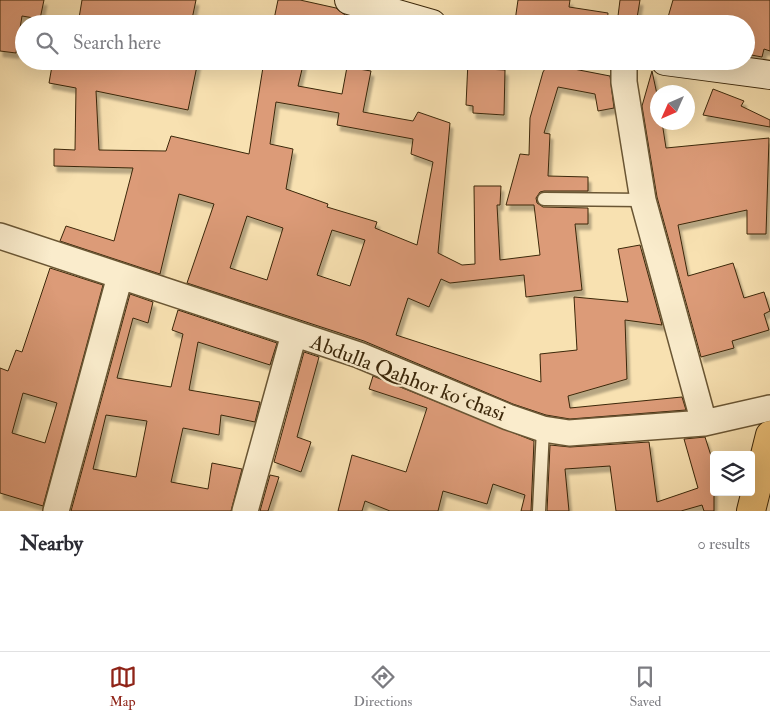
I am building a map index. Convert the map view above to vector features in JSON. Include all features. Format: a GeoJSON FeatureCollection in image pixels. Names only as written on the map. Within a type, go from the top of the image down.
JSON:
{"type":"FeatureCollection","features":[{"type":"Feature","properties":{"kind":"highway"},"geometry":{"type":"LineString","coordinates":[[751,511],[770,435]]}},
{"type":"Feature","properties":{"kind":"street"},"geometry":{"type":"LineString","coordinates":[[349,0],[401,15]]}},
{"type":"Feature","properties":{"kind":"street"},"geometry":{"type":"LineString","coordinates":[[624,70],[624,82],[643,200],[704,422]]}},
{"type":"Feature","properties":{"kind":"street"},"geometry":{"type":"LineString","coordinates":[[732,70],[770,75]]}},
{"type":"Feature","properties":{"kind":"street","name":"Abdulla Qahhor koʻchasi"},"geometry":{"type":"LineString","coordinates":[[0,236],[359,355],[508,417],[543,429],[569,433],[704,422],[770,408]]}},
{"type":"Feature","properties":{"kind":"street"},"geometry":{"type":"LineString","coordinates":[[56,511],[120,276]]}},
{"type":"Feature","properties":{"kind":"street"},"geometry":{"type":"LineString","coordinates":[[245,511],[294,334]]}},
{"type":"Feature","properties":{"kind":"lane"},"geometry":{"type":"LineString","coordinates":[[544,199],[643,200]]}},
{"type":"Feature","properties":{"kind":"lane"},"geometry":{"type":"LineString","coordinates":[[539,511],[543,429]]}},
{"type":"Feature","properties":{"kind":"building"},"geometry":{"type":"Polygon","coordinates":[[[0,0],[44,0],[41,15],[15,15],[15,53],[0,51],[0,0]]]}},
{"type":"Feature","properties":{"kind":"building"},"geometry":{"type":"Polygon","coordinates":[[[82,0],[196,0],[193,15],[80,15],[82,0]]]}},
{"type":"Feature","properties":{"kind":"building"},"geometry":{"type":"Polygon","coordinates":[[[278,0],[300,0],[336,8],[345,15],[275,15],[278,0]]]}},
{"type":"Feature","properties":{"kind":"building"},"geometry":{"type":"Polygon","coordinates":[[[518,0],[570,0],[569,7],[608,13],[608,15],[516,15],[518,0]]]}},
{"type":"Feature","properties":{"kind":"building"},"geometry":{"type":"Polygon","coordinates":[[[620,0],[640,0],[638,15],[618,15],[620,0]]]}},
{"type":"Feature","properties":{"kind":"building"},"geometry":{"type":"Polygon","coordinates":[[[673,0],[770,0],[770,51],[764,49],[762,57],[755,56],[755,15],[669,15],[673,0]]]}},
{"type":"Feature","properties":{"kind":"building"},"geometry":{"type":"Polygon","coordinates":[[[51,70],[196,70],[188,110],[96,91],[99,150],[166,151],[171,136],[249,154],[263,70],[302,70],[298,86],[342,94],[346,70],[371,71],[363,112],[413,121],[418,112],[450,123],[438,253],[462,265],[475,264],[474,186],[501,186],[500,205],[497,205],[500,260],[540,255],[534,205],[506,205],[520,154],[529,155],[530,118],[544,70],[579,70],[610,76],[614,108],[598,111],[595,94],[558,87],[544,133],[550,134],[548,176],[588,177],[588,191],[544,191],[540,192],[536,198],[537,203],[543,207],[588,208],[588,224],[575,224],[582,290],[526,297],[524,275],[450,283],[441,279],[429,307],[408,298],[396,335],[541,382],[540,354],[577,350],[574,297],[628,302],[618,249],[640,245],[662,325],[625,320],[627,379],[568,396],[570,408],[682,397],[686,410],[570,419],[546,415],[513,404],[364,341],[187,283],[214,204],[179,194],[160,274],[60,241],[66,226],[114,241],[133,168],[54,166],[54,149],[75,150],[76,88],[49,83],[51,70]],[[276,102],[270,144],[293,149],[286,189],[328,204],[327,207],[377,222],[375,228],[417,245],[433,162],[411,154],[413,139],[337,125],[339,113],[276,102]],[[247,216],[230,268],[267,280],[283,228],[247,216]],[[332,230],[317,275],[350,286],[365,240],[332,230]]]}},
{"type":"Feature","properties":{"kind":"building"},"geometry":{"type":"Polygon","coordinates":[[[468,70],[505,70],[504,115],[473,113],[473,106],[466,105],[468,70]]]}},
{"type":"Feature","properties":{"kind":"building"},"geometry":{"type":"Polygon","coordinates":[[[652,71],[655,85],[650,85],[650,130],[663,130],[666,148],[769,138],[766,234],[747,234],[747,210],[678,225],[688,276],[733,263],[744,298],[764,292],[770,311],[764,314],[769,330],[732,341],[734,348],[701,357],[657,197],[642,106],[652,71]]]}},
{"type":"Feature","properties":{"kind":"building"},"geometry":{"type":"Polygon","coordinates":[[[713,89],[744,101],[741,106],[770,120],[770,127],[703,115],[713,89]]]}},
{"type":"Feature","properties":{"kind":"building"},"geometry":{"type":"Polygon","coordinates":[[[50,268],[103,285],[43,506],[0,493],[0,368],[8,371],[16,350],[22,352],[50,268]],[[23,393],[12,433],[45,443],[57,403],[23,393]]]}},
{"type":"Feature","properties":{"kind":"building"},"geometry":{"type":"Polygon","coordinates":[[[130,294],[153,302],[148,323],[133,318],[117,378],[171,387],[183,334],[172,330],[178,310],[277,343],[270,365],[198,342],[189,390],[260,402],[255,422],[221,415],[219,435],[183,428],[171,482],[208,489],[212,463],[242,469],[231,511],[71,511],[130,294]],[[106,415],[93,469],[136,477],[147,421],[106,415]]]}},
{"type":"Feature","properties":{"kind":"building"},"geometry":{"type":"Polygon","coordinates":[[[304,352],[319,357],[297,437],[311,442],[301,472],[274,462],[304,352]]]}},
{"type":"Feature","properties":{"kind":"building"},"geometry":{"type":"Polygon","coordinates":[[[373,376],[534,441],[531,511],[521,511],[525,495],[493,484],[487,504],[443,491],[438,511],[390,511],[365,501],[362,511],[338,511],[352,455],[406,472],[427,408],[369,389],[373,376]]]}},
{"type":"Feature","properties":{"kind":"building"},"geometry":{"type":"Polygon","coordinates":[[[705,437],[710,453],[710,496],[714,496],[714,511],[704,511],[702,505],[681,511],[616,511],[610,466],[565,469],[569,511],[547,511],[550,445],[570,447],[649,442],[657,502],[698,488],[684,439],[705,437]]]}},
{"type":"Feature","properties":{"kind":"building"},"geometry":{"type":"Polygon","coordinates":[[[270,475],[279,477],[268,511],[260,511],[270,475]]]}}]}
